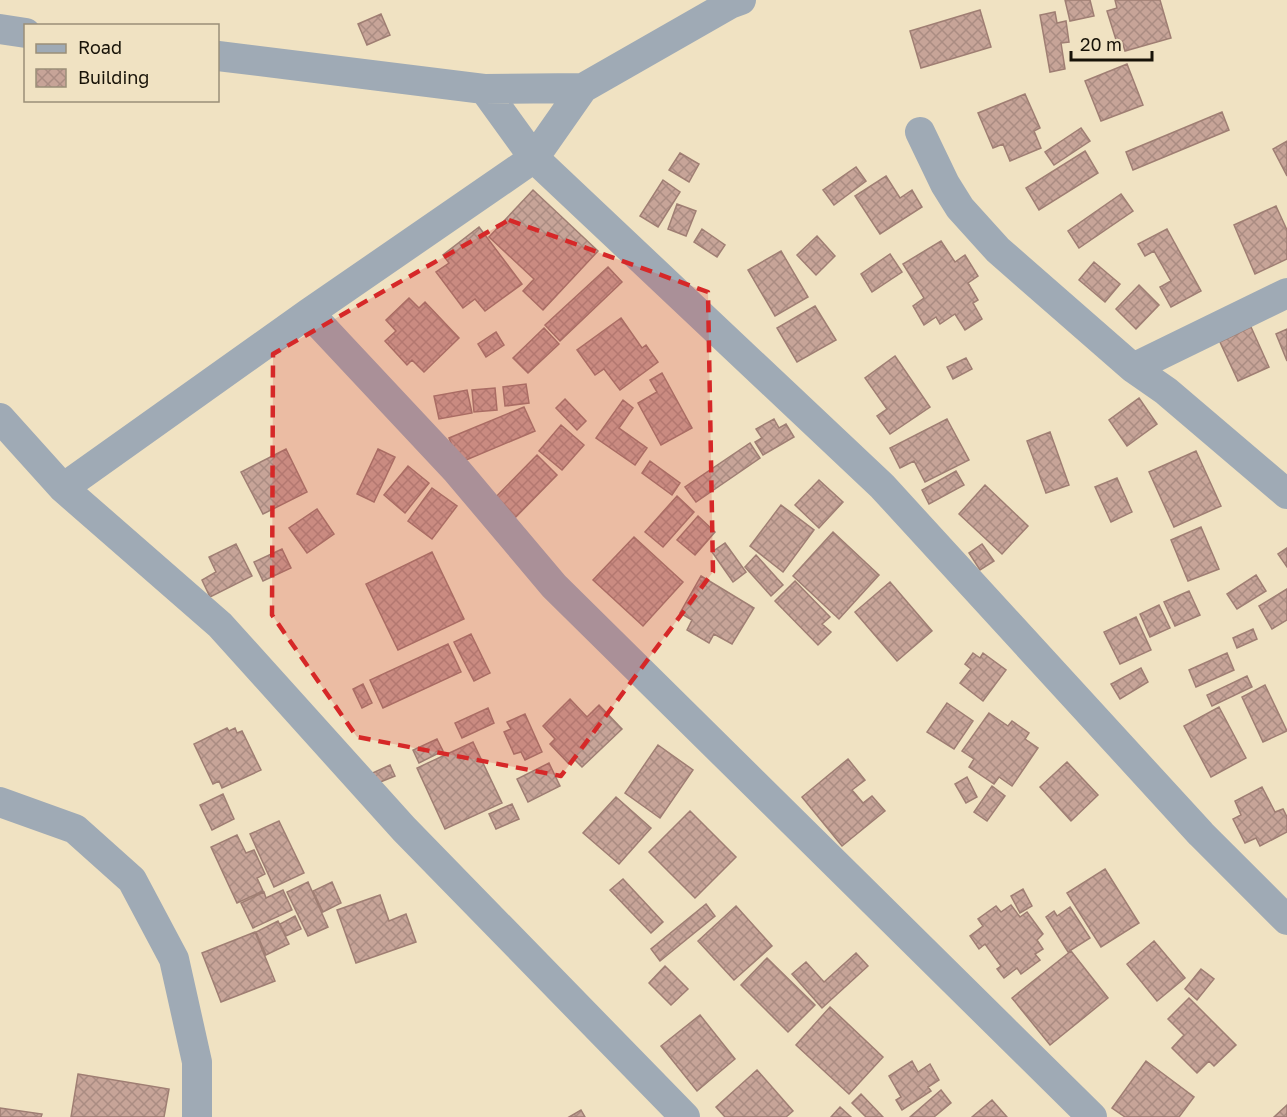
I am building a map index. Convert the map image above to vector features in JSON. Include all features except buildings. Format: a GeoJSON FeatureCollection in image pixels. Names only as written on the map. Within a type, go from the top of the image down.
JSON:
{"type":"FeatureCollection","features":[{"type":"Feature","properties":{"kind":"street"},"geometry":{"type":"LineString","coordinates":[[63,488],[309,313],[534,158],[583,88],[720,9],[741,0]]}},
{"type":"Feature","properties":{"kind":"street"},"geometry":{"type":"LineString","coordinates":[[0,30],[24,33]]}},
{"type":"Feature","properties":{"kind":"street"},"geometry":{"type":"LineString","coordinates":[[219,56],[484,89],[583,88]]}},
{"type":"Feature","properties":{"kind":"street"},"geometry":{"type":"LineString","coordinates":[[484,89],[534,158],[882,486],[1201,834],[1287,920]]}},
{"type":"Feature","properties":{"kind":"street"},"geometry":{"type":"LineString","coordinates":[[920,132],[945,184],[960,208],[998,250],[1133,368],[1166,391],[1287,494]]}},
{"type":"Feature","properties":{"kind":"street"},"geometry":{"type":"LineString","coordinates":[[1133,368],[1287,293]]}},
{"type":"Feature","properties":{"kind":"street"},"geometry":{"type":"LineString","coordinates":[[309,313],[457,471],[554,586],[1092,1117]]}},
{"type":"Feature","properties":{"kind":"street"},"geometry":{"type":"LineString","coordinates":[[0,418],[63,488],[220,625],[404,829],[684,1117]]}},
{"type":"Feature","properties":{"kind":"street"},"geometry":{"type":"LineString","coordinates":[[0,802],[75,829],[132,880],[174,959],[197,1062],[197,1117]]}},
{"type":"Feature","properties":{"kind":"highlighted area"},"geometry":{"type":"Polygon","coordinates":[[[509,220],[708,292],[713,572],[561,776],[357,737],[272,615],[273,354],[509,220]]]}}]}
